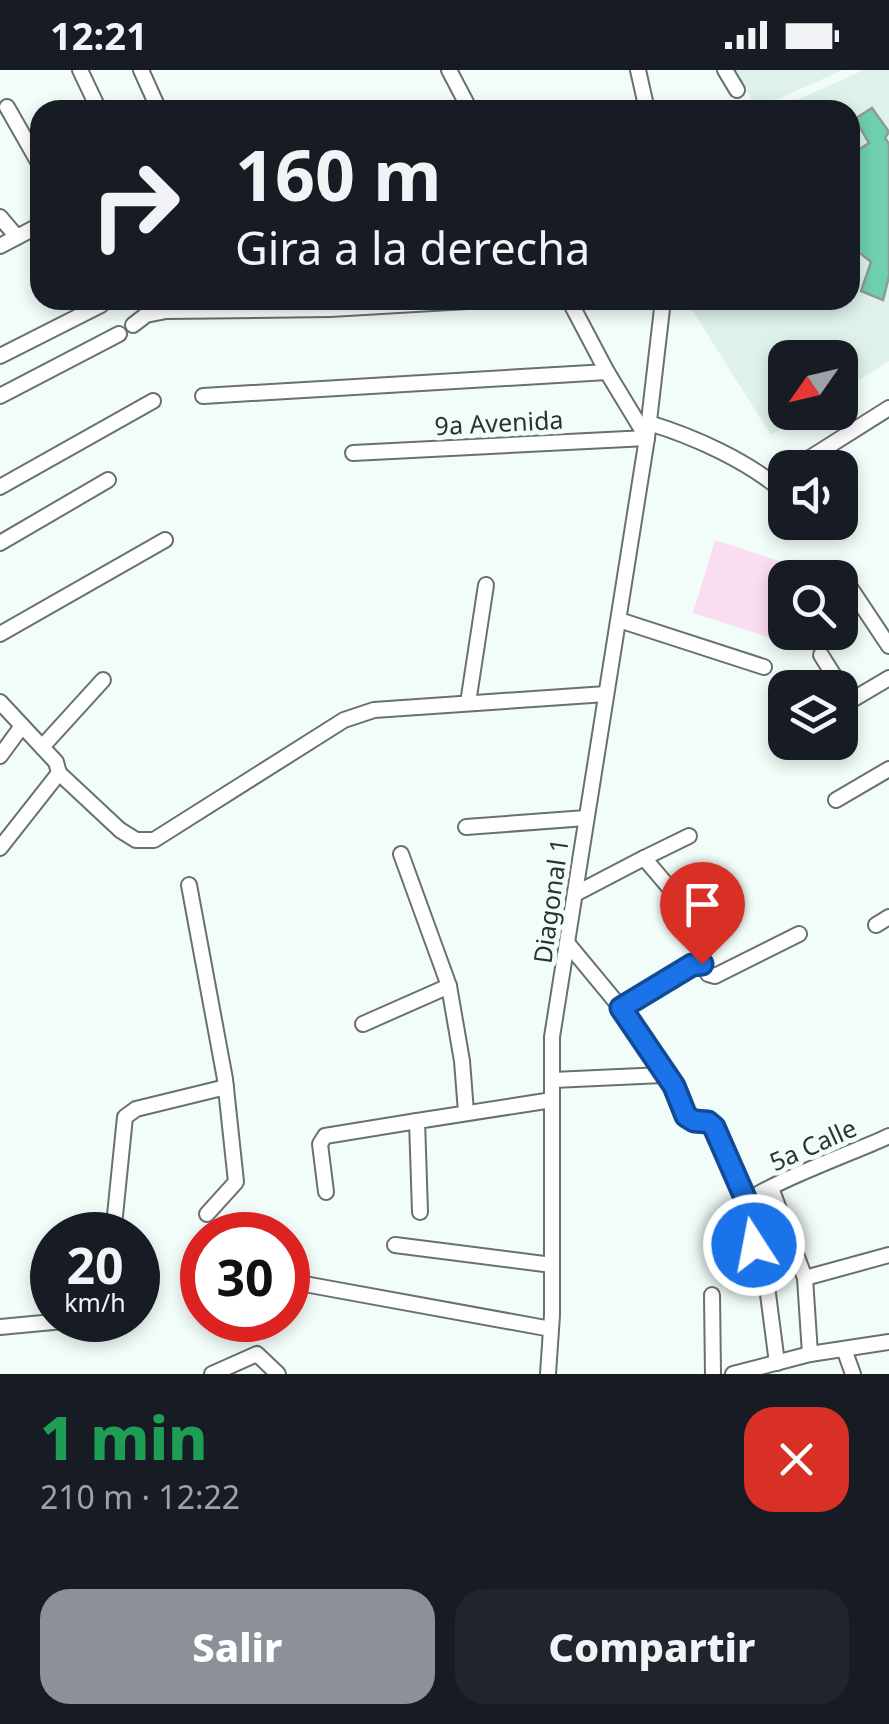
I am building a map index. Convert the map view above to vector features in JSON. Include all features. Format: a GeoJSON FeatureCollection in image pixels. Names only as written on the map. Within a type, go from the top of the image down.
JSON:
{"type":"FeatureCollection","features":[{"type":"Feature","properties":{"kind":"street"},"geometry":{"type":"LineString","coordinates":[[80,70],[94,100]]}},
{"type":"Feature","properties":{"kind":"street"},"geometry":{"type":"LineString","coordinates":[[141,70],[154,100]]}},
{"type":"Feature","properties":{"kind":"street"},"geometry":{"type":"LineString","coordinates":[[448,70],[464,100]]}},
{"type":"Feature","properties":{"kind":"street"},"geometry":{"type":"LineString","coordinates":[[638,70],[644,100]]}},
{"type":"Feature","properties":{"kind":"street"},"geometry":{"type":"LineString","coordinates":[[725,70],[738,90]]}},
{"type":"Feature","properties":{"kind":"street"},"geometry":{"type":"LineString","coordinates":[[8,107],[30,148]]}},
{"type":"Feature","properties":{"kind":"street"},"geometry":{"type":"LineString","coordinates":[[0,217],[18,237]]}},
{"type":"Feature","properties":{"kind":"street"},"geometry":{"type":"LineString","coordinates":[[0,246],[30,231]]}},
{"type":"Feature","properties":{"kind":"street"},"geometry":{"type":"LineString","coordinates":[[0,356],[90,310]]}},
{"type":"Feature","properties":{"kind":"street"},"geometry":{"type":"LineString","coordinates":[[133,325],[146,315],[166,312],[275,310]]}},
{"type":"Feature","properties":{"kind":"street"},"geometry":{"type":"LineString","coordinates":[[574,310],[607,372],[648,431],[680,432],[768,479]]}},
{"type":"Feature","properties":{"kind":"street","name":"Diagonal 1"},"geometry":{"type":"LineString","coordinates":[[548,1374],[552,1037],[648,431],[663,310]]}},
{"type":"Feature","properties":{"kind":"street"},"geometry":{"type":"LineString","coordinates":[[0,396],[119,334]]}},
{"type":"Feature","properties":{"kind":"street"},"geometry":{"type":"LineString","coordinates":[[203,396],[607,372]]}},
{"type":"Feature","properties":{"kind":"street"},"geometry":{"type":"LineString","coordinates":[[0,487],[153,401]]}},
{"type":"Feature","properties":{"kind":"street"},"geometry":{"type":"LineString","coordinates":[[821,450],[889,408]]}},
{"type":"Feature","properties":{"kind":"street","name":"9a Avenida"},"geometry":{"type":"LineString","coordinates":[[353,453],[648,431]]}},
{"type":"Feature","properties":{"kind":"street"},"geometry":{"type":"LineString","coordinates":[[0,543],[108,480]]}},
{"type":"Feature","properties":{"kind":"street"},"geometry":{"type":"LineString","coordinates":[[0,634],[165,540]]}},
{"type":"Feature","properties":{"kind":"street"},"geometry":{"type":"LineString","coordinates":[[468,704],[486,585]]}},
{"type":"Feature","properties":{"kind":"street"},"geometry":{"type":"LineString","coordinates":[[858,600],[889,646]]}},
{"type":"Feature","properties":{"kind":"street"},"geometry":{"type":"LineString","coordinates":[[619,620],[764,667]]}},
{"type":"Feature","properties":{"kind":"street"},"geometry":{"type":"LineString","coordinates":[[822,655],[829,670]]}},
{"type":"Feature","properties":{"kind":"street"},"geometry":{"type":"LineString","coordinates":[[858,696],[889,678]]}},
{"type":"Feature","properties":{"kind":"street"},"geometry":{"type":"LineString","coordinates":[[42,746],[103,680]]}},
{"type":"Feature","properties":{"kind":"street"},"geometry":{"type":"LineString","coordinates":[[0,702],[56,762],[58,773],[120,830],[136,840],[154,840],[344,720],[374,710],[606,694]]}},
{"type":"Feature","properties":{"kind":"street"},"geometry":{"type":"LineString","coordinates":[[0,756],[22,726]]}},
{"type":"Feature","properties":{"kind":"street"},"geometry":{"type":"LineString","coordinates":[[836,800],[889,770]]}},
{"type":"Feature","properties":{"kind":"street"},"geometry":{"type":"LineString","coordinates":[[0,848],[58,773]]}},
{"type":"Feature","properties":{"kind":"street"},"geometry":{"type":"LineString","coordinates":[[466,826],[586,818]]}},
{"type":"Feature","properties":{"kind":"street"},"geometry":{"type":"LineString","coordinates":[[575,894],[690,836]]}},
{"type":"Feature","properties":{"kind":"street"},"geometry":{"type":"LineString","coordinates":[[401,854],[449,986],[466,1112]]}},
{"type":"Feature","properties":{"kind":"street"},"geometry":{"type":"LineString","coordinates":[[644,858],[679,899]]}},
{"type":"Feature","properties":{"kind":"street"},"geometry":{"type":"LineString","coordinates":[[189,885],[226,1088],[236,1182],[209,1212]]}},
{"type":"Feature","properties":{"kind":"street"},"geometry":{"type":"LineString","coordinates":[[621,1008],[692,965],[702,964],[708,974],[715,976],[800,934]]}},
{"type":"Feature","properties":{"kind":"street"},"geometry":{"type":"LineString","coordinates":[[568,944],[621,1008],[674,1086],[686,1116],[714,1127],[746,1200],[741,1212],[765,1272],[776,1363]]}},
{"type":"Feature","properties":{"kind":"street"},"geometry":{"type":"LineString","coordinates":[[364,1024],[449,986]]}},
{"type":"Feature","properties":{"kind":"street"},"geometry":{"type":"LineString","coordinates":[[552,1080],[664,1075]]}},
{"type":"Feature","properties":{"kind":"street"},"geometry":{"type":"LineString","coordinates":[[115,1212],[125,1117],[136,1109],[226,1088]]}},
{"type":"Feature","properties":{"kind":"street"},"geometry":{"type":"LineString","coordinates":[[326,1192],[320,1144],[325,1136],[552,1100]]}},
{"type":"Feature","properties":{"kind":"street"},"geometry":{"type":"LineString","coordinates":[[417,1122],[420,1212]]}},
{"type":"Feature","properties":{"kind":"street","name":"5a Calle"},"geometry":{"type":"LineString","coordinates":[[746,1200],[889,1136]]}},
{"type":"Feature","properties":{"kind":"street"},"geometry":{"type":"LineString","coordinates":[[772,1188],[805,1278],[810,1354]]}},
{"type":"Feature","properties":{"kind":"street"},"geometry":{"type":"LineString","coordinates":[[396,1245],[552,1265]]}},
{"type":"Feature","properties":{"kind":"street"},"geometry":{"type":"LineString","coordinates":[[805,1278],[889,1255]]}},
{"type":"Feature","properties":{"kind":"street"},"geometry":{"type":"LineString","coordinates":[[310,1285],[551,1329]]}},
{"type":"Feature","properties":{"kind":"street"},"geometry":{"type":"LineString","coordinates":[[712,1295],[713,1374]]}},
{"type":"Feature","properties":{"kind":"street"},"geometry":{"type":"LineString","coordinates":[[0,1327],[30,1324]]}},
{"type":"Feature","properties":{"kind":"street"},"geometry":{"type":"LineString","coordinates":[[735,1374],[810,1354],[889,1342]]}},
{"type":"Feature","properties":{"kind":"street"},"geometry":{"type":"LineString","coordinates":[[844,1349],[853,1374]]}},
{"type":"Feature","properties":{"kind":"street"},"geometry":{"type":"LineString","coordinates":[[212,1374],[257,1354],[278,1374]]}},
{"type":"Feature","properties":{"kind":"shaded area"},"geometry":{"type":"Polygon","coordinates":[[[734,70],[843,70],[775,100],[752,100],[734,70]]]}},
{"type":"Feature","properties":{"kind":"shaded area"},"geometry":{"type":"Polygon","coordinates":[[[864,70],[889,70],[889,361],[858,381],[858,340],[768,340],[768,430],[779,430],[771,435],[692,310],[860,310],[860,100],[797,100],[864,70]]]}},
{"type":"Feature","properties":{"kind":"shaded area"},"geometry":{"type":"Polygon","coordinates":[[[715,540],[776,560],[768,560],[768,637],[693,613],[715,540]]]}},
{"type":"Feature","properties":{"kind":"building"},"geometry":{"type":"Polygon","coordinates":[[[872,108],[889,132],[885,138],[889,144],[889,276],[883,300],[861,291],[871,262],[860,253],[860,149],[869,143],[860,128],[860,116],[872,108]]]}},
{"type":"Feature","properties":{"kind":"route"},"geometry":{"type":"LineString","coordinates":[[702,964],[692,965],[621,1008],[674,1086],[686,1116],[714,1127],[746,1200],[741,1212],[754,1245]]}}]}
